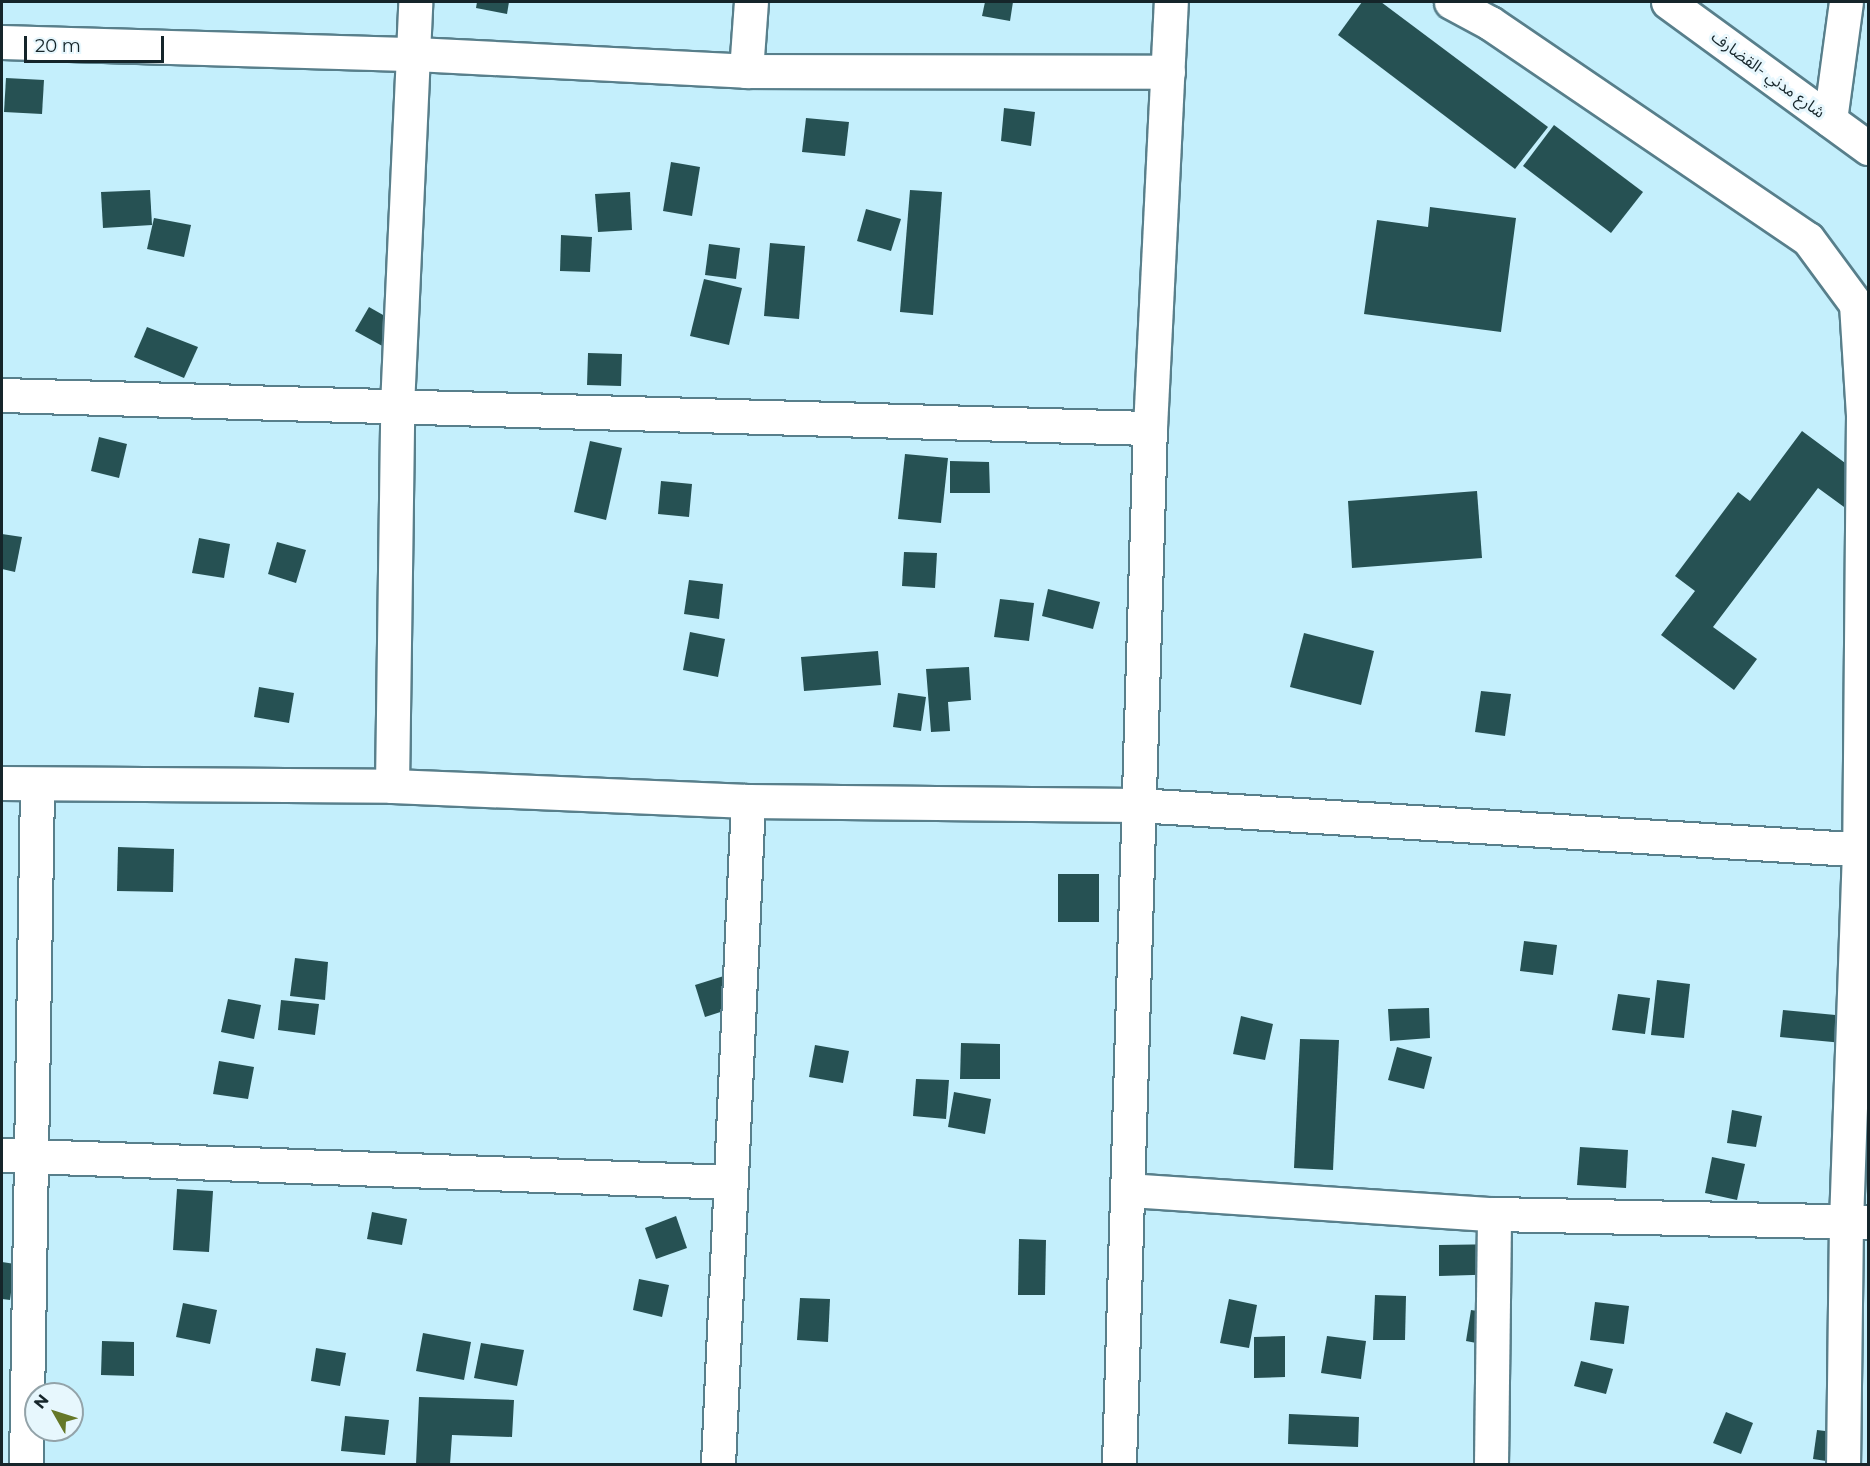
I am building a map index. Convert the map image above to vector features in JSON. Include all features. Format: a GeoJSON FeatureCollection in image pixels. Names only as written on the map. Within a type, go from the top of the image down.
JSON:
{"type":"FeatureCollection","features":[{"type":"Feature","properties":{"kind":"main road"},"geometry":{"type":"LineString","coordinates":[[392,786],[397,406],[415,54],[415,2]]}},
{"type":"Feature","properties":{"kind":"main road"},"geometry":{"type":"LineString","coordinates":[[746,71],[751,2]]}},
{"type":"Feature","properties":{"kind":"main road"},"geometry":{"type":"LineString","coordinates":[[1119,1464],[1150,428],[1171,2]]}},
{"type":"Feature","properties":{"kind":"main road"},"geometry":{"type":"LineString","coordinates":[[1451,2],[1490,23],[1808,239],[1856,304],[1863,415],[1864,850],[1857,1222],[1843,1464]]}},
{"type":"Feature","properties":{"kind":"main road","name":"شارع مدني -القضارف"},"geometry":{"type":"LineString","coordinates":[[1668,2],[1869,148]]}},
{"type":"Feature","properties":{"kind":"main road"},"geometry":{"type":"LineString","coordinates":[[1830,120],[1846,2]]}},
{"type":"Feature","properties":{"kind":"main road"},"geometry":{"type":"LineString","coordinates":[[2,42],[415,54],[746,71],[1168,72]]}},
{"type":"Feature","properties":{"kind":"main road"},"geometry":{"type":"LineString","coordinates":[[2,395],[1150,428]]}},
{"type":"Feature","properties":{"kind":"main road"},"geometry":{"type":"LineString","coordinates":[[2,783],[392,786],[748,801],[1137,805],[1864,850]]}},
{"type":"Feature","properties":{"kind":"main road"},"geometry":{"type":"LineString","coordinates":[[26,1464],[16,1155],[37,784]]}},
{"type":"Feature","properties":{"kind":"main road"},"geometry":{"type":"LineString","coordinates":[[718,1464],[748,801]]}},
{"type":"Feature","properties":{"kind":"main road"},"geometry":{"type":"LineString","coordinates":[[16,1155],[731,1182]]}},
{"type":"Feature","properties":{"kind":"main road"},"geometry":{"type":"LineString","coordinates":[[1128,1190],[1494,1214],[1857,1222]]}},
{"type":"Feature","properties":{"kind":"main road"},"geometry":{"type":"LineString","coordinates":[[1491,1464],[1494,1214]]}},
{"type":"Feature","properties":{"kind":"building"},"geometry":{"type":"Polygon","coordinates":[[[477,2],[509,2],[507,14],[476,8],[477,2]]]}},
{"type":"Feature","properties":{"kind":"building"},"geometry":{"type":"Polygon","coordinates":[[[985,2],[1013,2],[1010,21],[982,16],[985,2]]]}},
{"type":"Feature","properties":{"kind":"building"},"geometry":{"type":"Polygon","coordinates":[[[1362,2],[1381,2],[1548,127],[1515,169],[1338,35],[1362,2]]]}},
{"type":"Feature","properties":{"kind":"building"},"geometry":{"type":"Polygon","coordinates":[[[6,78],[44,80],[42,114],[4,112],[6,78]]]}},
{"type":"Feature","properties":{"kind":"building"},"geometry":{"type":"Polygon","coordinates":[[[1004,108],[1035,112],[1031,146],[1001,141],[1004,108]]]}},
{"type":"Feature","properties":{"kind":"building"},"geometry":{"type":"Polygon","coordinates":[[[806,118],[849,122],[845,156],[802,152],[806,118]]]}},
{"type":"Feature","properties":{"kind":"building"},"geometry":{"type":"Polygon","coordinates":[[[1554,125],[1643,192],[1611,233],[1523,166],[1554,125]]]}},
{"type":"Feature","properties":{"kind":"building"},"geometry":{"type":"Polygon","coordinates":[[[671,162],[700,167],[692,216],[663,211],[671,162]]]}},
{"type":"Feature","properties":{"kind":"building"},"geometry":{"type":"Polygon","coordinates":[[[150,190],[152,225],[103,228],[101,192],[150,190]]]}},
{"type":"Feature","properties":{"kind":"building"},"geometry":{"type":"Polygon","coordinates":[[[910,190],[942,192],[933,315],[900,312],[910,190]]]}},
{"type":"Feature","properties":{"kind":"building"},"geometry":{"type":"Polygon","coordinates":[[[630,192],[632,230],[598,232],[595,194],[630,192]]]}},
{"type":"Feature","properties":{"kind":"building"},"geometry":{"type":"Polygon","coordinates":[[[1430,207],[1516,218],[1501,332],[1364,314],[1377,220],[1428,227],[1430,207]]]}},
{"type":"Feature","properties":{"kind":"building"},"geometry":{"type":"Polygon","coordinates":[[[866,209],[901,219],[891,251],[857,241],[866,209]]]}},
{"type":"Feature","properties":{"kind":"building"},"geometry":{"type":"Polygon","coordinates":[[[154,218],[191,225],[184,257],[147,249],[154,218]]]}},
{"type":"Feature","properties":{"kind":"building"},"geometry":{"type":"Polygon","coordinates":[[[561,235],[592,237],[590,272],[560,271],[561,235]]]}},
{"type":"Feature","properties":{"kind":"building"},"geometry":{"type":"Polygon","coordinates":[[[770,243],[805,246],[799,319],[764,316],[770,243]]]}},
{"type":"Feature","properties":{"kind":"building"},"geometry":{"type":"Polygon","coordinates":[[[709,244],[740,248],[736,279],[705,275],[709,244]]]}},
{"type":"Feature","properties":{"kind":"building"},"geometry":{"type":"Polygon","coordinates":[[[704,279],[742,288],[729,345],[690,336],[704,279]]]}},
{"type":"Feature","properties":{"kind":"building"},"geometry":{"type":"Polygon","coordinates":[[[369,307],[399,324],[386,348],[355,331],[369,307]]]}},
{"type":"Feature","properties":{"kind":"building"},"geometry":{"type":"Polygon","coordinates":[[[147,327],[198,347],[184,378],[134,357],[147,327]]]}},
{"type":"Feature","properties":{"kind":"building"},"geometry":{"type":"Polygon","coordinates":[[[588,353],[622,354],[621,386],[587,385],[588,353]]]}},
{"type":"Feature","properties":{"kind":"building"},"geometry":{"type":"Polygon","coordinates":[[[1802,431],[1868,480],[1855,515],[1818,488],[1713,627],[1757,659],[1734,690],[1661,635],[1695,591],[1675,576],[1738,492],[1750,501],[1802,431]]]}},
{"type":"Feature","properties":{"kind":"building"},"geometry":{"type":"Polygon","coordinates":[[[99,437],[127,444],[119,478],[91,471],[99,437]]]}},
{"type":"Feature","properties":{"kind":"building"},"geometry":{"type":"Polygon","coordinates":[[[590,441],[622,448],[606,520],[574,512],[590,441]]]}},
{"type":"Feature","properties":{"kind":"building"},"geometry":{"type":"Polygon","coordinates":[[[905,454],[948,458],[941,523],[898,519],[905,454]]]}},
{"type":"Feature","properties":{"kind":"building"},"geometry":{"type":"Polygon","coordinates":[[[950,461],[989,462],[990,493],[950,493],[950,461]]]}},
{"type":"Feature","properties":{"kind":"building"},"geometry":{"type":"Polygon","coordinates":[[[661,481],[692,484],[689,517],[658,514],[661,481]]]}},
{"type":"Feature","properties":{"kind":"building"},"geometry":{"type":"Polygon","coordinates":[[[1477,491],[1482,558],[1352,568],[1348,501],[1477,491]]]}},
{"type":"Feature","properties":{"kind":"building"},"geometry":{"type":"Polygon","coordinates":[[[2,534],[22,537],[15,572],[2,569],[2,534]]]}},
{"type":"Feature","properties":{"kind":"building"},"geometry":{"type":"Polygon","coordinates":[[[199,538],[230,544],[224,578],[192,573],[199,538]]]}},
{"type":"Feature","properties":{"kind":"building"},"geometry":{"type":"Polygon","coordinates":[[[277,542],[306,550],[296,583],[268,574],[277,542]]]}},
{"type":"Feature","properties":{"kind":"building"},"geometry":{"type":"Polygon","coordinates":[[[904,552],[937,553],[935,588],[902,586],[904,552]]]}},
{"type":"Feature","properties":{"kind":"building"},"geometry":{"type":"Polygon","coordinates":[[[689,580],[723,584],[719,619],[684,614],[689,580]]]}},
{"type":"Feature","properties":{"kind":"building"},"geometry":{"type":"Polygon","coordinates":[[[1048,589],[1100,602],[1093,629],[1042,616],[1048,589]]]}},
{"type":"Feature","properties":{"kind":"building"},"geometry":{"type":"Polygon","coordinates":[[[1000,599],[1034,603],[1029,641],[994,637],[1000,599]]]}},
{"type":"Feature","properties":{"kind":"building"},"geometry":{"type":"Polygon","coordinates":[[[690,632],[725,639],[718,677],[683,670],[690,632]]]}},
{"type":"Feature","properties":{"kind":"building"},"geometry":{"type":"Polygon","coordinates":[[[1304,633],[1374,651],[1361,705],[1290,687],[1304,633]]]}},
{"type":"Feature","properties":{"kind":"building"},"geometry":{"type":"Polygon","coordinates":[[[878,651],[881,685],[804,691],[801,657],[878,651]]]}},
{"type":"Feature","properties":{"kind":"building"},"geometry":{"type":"Polygon","coordinates":[[[969,667],[971,700],[948,702],[950,731],[931,732],[926,669],[969,667]]]}},
{"type":"Feature","properties":{"kind":"building"},"geometry":{"type":"Polygon","coordinates":[[[259,687],[294,693],[289,723],[254,717],[259,687]]]}},
{"type":"Feature","properties":{"kind":"building"},"geometry":{"type":"Polygon","coordinates":[[[1481,691],[1511,694],[1505,736],[1475,732],[1481,691]]]}},
{"type":"Feature","properties":{"kind":"building"},"geometry":{"type":"Polygon","coordinates":[[[898,693],[926,697],[921,731],[893,727],[898,693]]]}},
{"type":"Feature","properties":{"kind":"building"},"geometry":{"type":"Polygon","coordinates":[[[118,847],[174,849],[173,892],[117,891],[118,847]]]}},
{"type":"Feature","properties":{"kind":"building"},"geometry":{"type":"Polygon","coordinates":[[[1058,874],[1099,874],[1099,922],[1058,922],[1058,874]]]}},
{"type":"Feature","properties":{"kind":"building"},"geometry":{"type":"Polygon","coordinates":[[[1524,941],[1557,945],[1553,975],[1520,971],[1524,941]]]}},
{"type":"Feature","properties":{"kind":"building"},"geometry":{"type":"Polygon","coordinates":[[[295,958],[328,962],[325,1000],[290,996],[295,958]]]}},
{"type":"Feature","properties":{"kind":"building"},"geometry":{"type":"Polygon","coordinates":[[[727,975],[736,1007],[705,1017],[695,985],[727,975]]]}},
{"type":"Feature","properties":{"kind":"building"},"geometry":{"type":"Polygon","coordinates":[[[1657,980],[1690,984],[1684,1038],[1651,1035],[1657,980]]]}},
{"type":"Feature","properties":{"kind":"building"},"geometry":{"type":"Polygon","coordinates":[[[1618,994],[1650,998],[1645,1034],[1612,1030],[1618,994]]]}},
{"type":"Feature","properties":{"kind":"building"},"geometry":{"type":"Polygon","coordinates":[[[228,999],[261,1005],[254,1039],[221,1032],[228,999]]]}},
{"type":"Feature","properties":{"kind":"building"},"geometry":{"type":"Polygon","coordinates":[[[281,1000],[319,1004],[315,1035],[278,1030],[281,1000]]]}},
{"type":"Feature","properties":{"kind":"building"},"geometry":{"type":"Polygon","coordinates":[[[1429,1008],[1430,1038],[1390,1041],[1388,1009],[1429,1008]]]}},
{"type":"Feature","properties":{"kind":"building"},"geometry":{"type":"Polygon","coordinates":[[[1783,1010],[1867,1018],[1864,1045],[1780,1037],[1783,1010]]]}},
{"type":"Feature","properties":{"kind":"building"},"geometry":{"type":"Polygon","coordinates":[[[1241,1016],[1273,1024],[1265,1060],[1233,1054],[1241,1016]]]}},
{"type":"Feature","properties":{"kind":"building"},"geometry":{"type":"Polygon","coordinates":[[[1300,1039],[1339,1040],[1333,1170],[1294,1168],[1300,1039]]]}},
{"type":"Feature","properties":{"kind":"building"},"geometry":{"type":"Polygon","coordinates":[[[961,1043],[1000,1044],[1000,1079],[960,1079],[961,1043]]]}},
{"type":"Feature","properties":{"kind":"building"},"geometry":{"type":"Polygon","coordinates":[[[815,1045],[849,1051],[843,1083],[809,1077],[815,1045]]]}},
{"type":"Feature","properties":{"kind":"building"},"geometry":{"type":"Polygon","coordinates":[[[1397,1047],[1432,1057],[1424,1089],[1388,1080],[1397,1047]]]}},
{"type":"Feature","properties":{"kind":"building"},"geometry":{"type":"Polygon","coordinates":[[[219,1061],[254,1067],[248,1099],[213,1094],[219,1061]]]}},
{"type":"Feature","properties":{"kind":"building"},"geometry":{"type":"Polygon","coordinates":[[[916,1079],[949,1080],[946,1119],[913,1116],[916,1079]]]}},
{"type":"Feature","properties":{"kind":"building"},"geometry":{"type":"Polygon","coordinates":[[[954,1092],[991,1099],[985,1134],[948,1127],[954,1092]]]}},
{"type":"Feature","properties":{"kind":"building"},"geometry":{"type":"Polygon","coordinates":[[[1732,1110],[1762,1116],[1756,1147],[1727,1143],[1732,1110]]]}},
{"type":"Feature","properties":{"kind":"building"},"geometry":{"type":"Polygon","coordinates":[[[1580,1147],[1628,1150],[1626,1188],[1577,1185],[1580,1147]]]}},
{"type":"Feature","properties":{"kind":"building"},"geometry":{"type":"Polygon","coordinates":[[[1712,1157],[1745,1164],[1737,1200],[1705,1193],[1712,1157]]]}},
{"type":"Feature","properties":{"kind":"building"},"geometry":{"type":"Polygon","coordinates":[[[177,1189],[213,1191],[209,1252],[173,1250],[177,1189]]]}},
{"type":"Feature","properties":{"kind":"building"},"geometry":{"type":"Polygon","coordinates":[[[372,1212],[407,1219],[402,1245],[367,1239],[372,1212]]]}},
{"type":"Feature","properties":{"kind":"building"},"geometry":{"type":"Polygon","coordinates":[[[676,1216],[687,1248],[656,1259],[645,1228],[676,1216]]]}},
{"type":"Feature","properties":{"kind":"building"},"geometry":{"type":"Polygon","coordinates":[[[1019,1239],[1046,1240],[1045,1295],[1018,1295],[1019,1239]]]}},
{"type":"Feature","properties":{"kind":"building"},"geometry":{"type":"Polygon","coordinates":[[[1506,1244],[1507,1274],[1439,1276],[1439,1245],[1506,1244]]]}},
{"type":"Feature","properties":{"kind":"building"},"geometry":{"type":"Polygon","coordinates":[[[2,1262],[15,1264],[10,1300],[2,1299],[2,1262]]]}},
{"type":"Feature","properties":{"kind":"building"},"geometry":{"type":"Polygon","coordinates":[[[639,1279],[669,1285],[662,1317],[633,1310],[639,1279]]]}},
{"type":"Feature","properties":{"kind":"building"},"geometry":{"type":"Polygon","coordinates":[[[1375,1295],[1406,1296],[1405,1340],[1373,1340],[1375,1295]]]}},
{"type":"Feature","properties":{"kind":"building"},"geometry":{"type":"Polygon","coordinates":[[[800,1298],[830,1299],[828,1342],[797,1340],[800,1298]]]}},
{"type":"Feature","properties":{"kind":"building"},"geometry":{"type":"Polygon","coordinates":[[[1229,1299],[1257,1305],[1249,1348],[1220,1343],[1229,1299]]]}},
{"type":"Feature","properties":{"kind":"building"},"geometry":{"type":"Polygon","coordinates":[[[1595,1302],[1629,1306],[1624,1344],[1590,1340],[1595,1302]]]}},
{"type":"Feature","properties":{"kind":"building"},"geometry":{"type":"Polygon","coordinates":[[[183,1303],[217,1310],[210,1344],[176,1337],[183,1303]]]}},
{"type":"Feature","properties":{"kind":"building"},"geometry":{"type":"Polygon","coordinates":[[[1471,1310],[1503,1315],[1497,1347],[1466,1341],[1471,1310]]]}},
{"type":"Feature","properties":{"kind":"building"},"geometry":{"type":"Polygon","coordinates":[[[423,1333],[471,1342],[464,1380],[416,1371],[423,1333]]]}},
{"type":"Feature","properties":{"kind":"building"},"geometry":{"type":"Polygon","coordinates":[[[1285,1336],[1285,1377],[1254,1378],[1254,1337],[1285,1336]]]}},
{"type":"Feature","properties":{"kind":"building"},"geometry":{"type":"Polygon","coordinates":[[[1327,1336],[1366,1341],[1361,1379],[1321,1373],[1327,1336]]]}},
{"type":"Feature","properties":{"kind":"building"},"geometry":{"type":"Polygon","coordinates":[[[102,1341],[134,1342],[134,1376],[101,1375],[102,1341]]]}},
{"type":"Feature","properties":{"kind":"building"},"geometry":{"type":"Polygon","coordinates":[[[481,1343],[524,1350],[517,1386],[474,1378],[481,1343]]]}},
{"type":"Feature","properties":{"kind":"building"},"geometry":{"type":"Polygon","coordinates":[[[316,1348],[346,1353],[340,1386],[311,1381],[316,1348]]]}},
{"type":"Feature","properties":{"kind":"building"},"geometry":{"type":"Polygon","coordinates":[[[1581,1361],[1613,1369],[1606,1394],[1574,1386],[1581,1361]]]}},
{"type":"Feature","properties":{"kind":"building"},"geometry":{"type":"Polygon","coordinates":[[[419,1397],[514,1400],[512,1437],[452,1435],[450,1464],[416,1464],[419,1397]]]}},
{"type":"Feature","properties":{"kind":"building"},"geometry":{"type":"Polygon","coordinates":[[[1726,1412],[1753,1423],[1741,1454],[1713,1443],[1726,1412]]]}},
{"type":"Feature","properties":{"kind":"building"},"geometry":{"type":"Polygon","coordinates":[[[1289,1414],[1359,1417],[1358,1447],[1288,1444],[1289,1414]]]}},
{"type":"Feature","properties":{"kind":"building"},"geometry":{"type":"Polygon","coordinates":[[[345,1416],[389,1420],[385,1455],[341,1451],[345,1416]]]}},
{"type":"Feature","properties":{"kind":"building"},"geometry":{"type":"Polygon","coordinates":[[[1817,1430],[1850,1434],[1846,1464],[1813,1459],[1817,1430]]]}}]}
